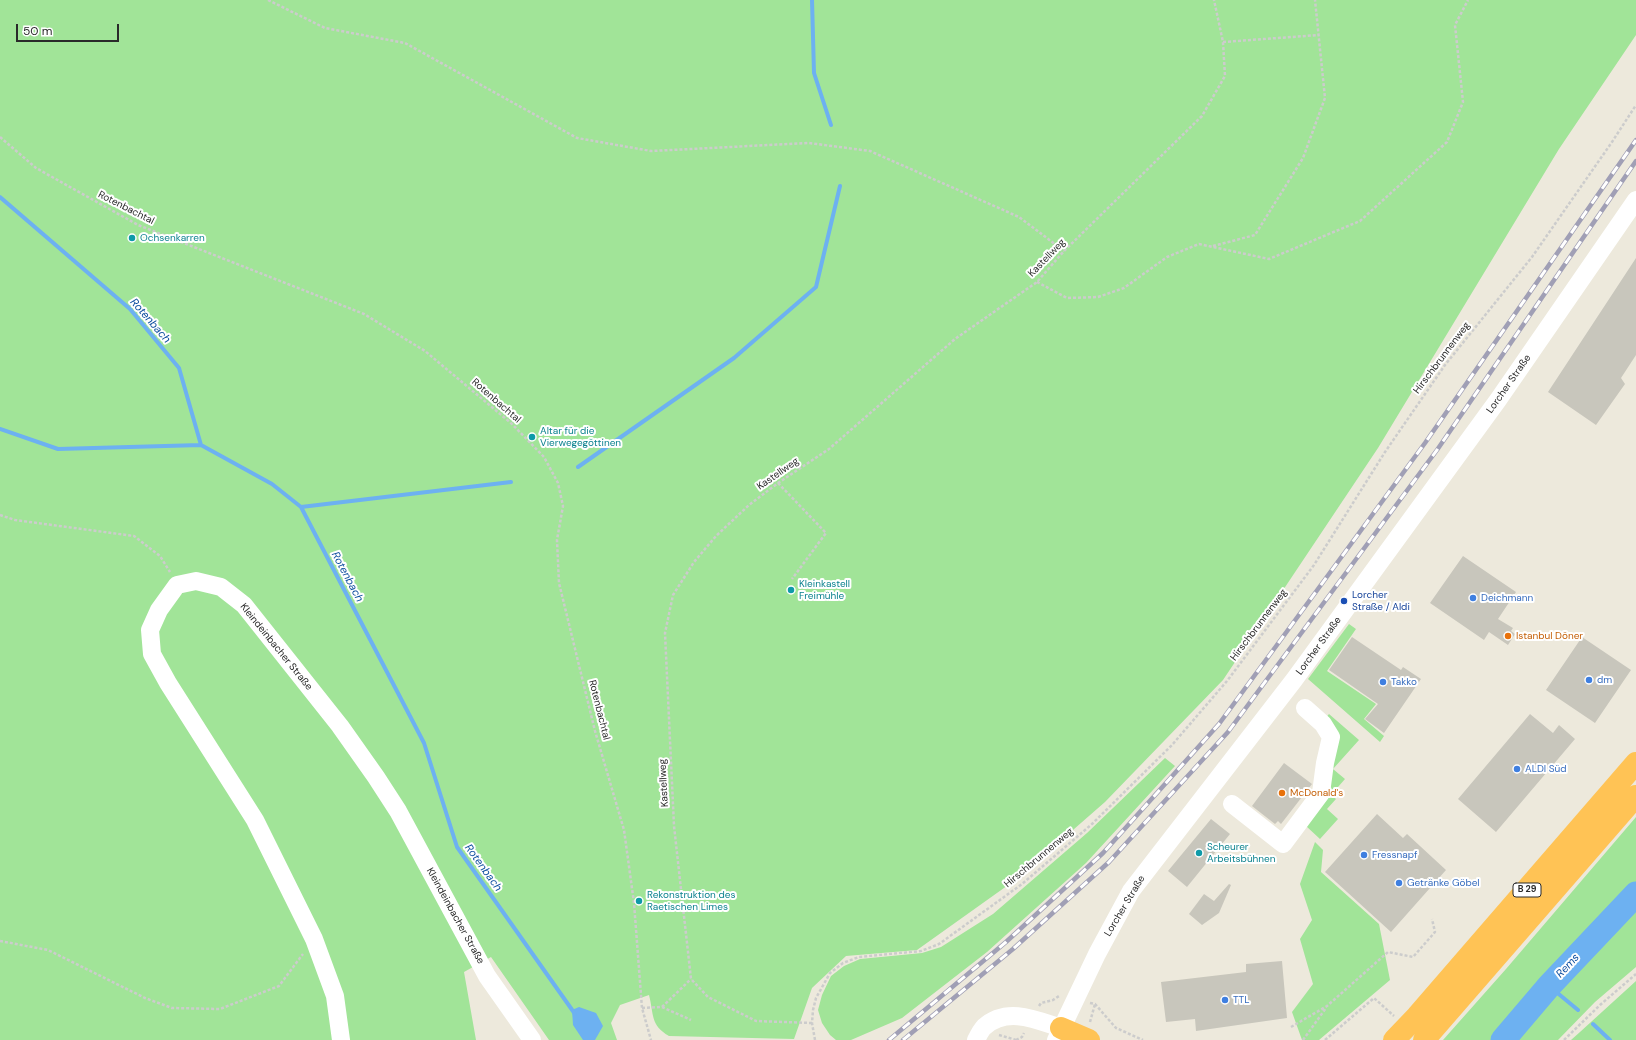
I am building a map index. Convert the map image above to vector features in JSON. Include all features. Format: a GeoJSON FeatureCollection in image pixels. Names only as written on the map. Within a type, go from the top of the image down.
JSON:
{"type":"FeatureCollection","features":[{"type":"Feature","properties":{"kind":"highway","name":"B 29"},"geometry":{"type":"LineString","coordinates":[[1394,1040],[1407,1018],[1636,762]]}},
{"type":"Feature","properties":{"kind":"highway","name":"B 29"},"geometry":{"type":"LineString","coordinates":[[1424,1040],[1636,796]]}},
{"type":"Feature","properties":{"kind":"highway"},"geometry":{"type":"LineString","coordinates":[[1382,1040],[1407,1018]]}},
{"type":"Feature","properties":{"kind":"highway"},"geometry":{"type":"LineString","coordinates":[[1061,1036],[1089,1040]]}},
{"type":"Feature","properties":{"kind":"street","name":"Lorcher Straße"},"geometry":{"type":"LineString","coordinates":[[1061,1036],[1097,954],[1132,891],[1294,680],[1498,400],[1636,200]]}},
{"type":"Feature","properties":{"kind":"street","name":"Kleindeinbacher Straße"},"geometry":{"type":"LineString","coordinates":[[178,585],[196,581],[221,587],[244,605],[340,726],[398,811],[487,976],[532,1040]]}},
{"type":"Feature","properties":{"kind":"street"},"geometry":{"type":"LineString","coordinates":[[178,585],[159,610],[150,630],[152,654],[168,683],[255,820],[314,939],[335,996],[341,1040]]}},
{"type":"Feature","properties":{"kind":"street"},"geometry":{"type":"LineString","coordinates":[[1232,804],[1283,844],[1321,793],[1325,763],[1331,737],[1323,724],[1306,708]]}},
{"type":"Feature","properties":{"kind":"street"},"geometry":{"type":"LineString","coordinates":[[976,1040],[983,1027],[995,1019],[1015,1015],[1033,1019],[1061,1036]]}},
{"type":"Feature","properties":{"kind":"path"},"geometry":{"type":"LineString","coordinates":[[268,0],[325,28],[404,43],[578,138],[651,151],[809,144],[870,151],[1019,218],[1064,251]]}},
{"type":"Feature","properties":{"kind":"path","name":"Kastellweg"},"geometry":{"type":"LineString","coordinates":[[691,979],[674,826],[665,633],[673,595],[694,562],[716,536],[749,505],[778,483],[829,449],[954,339],[1037,282],[1064,251],[1202,116],[1226,76],[1223,42],[1214,0]]}},
{"type":"Feature","properties":{"kind":"path"},"geometry":{"type":"LineString","coordinates":[[1212,246],[1255,235],[1303,158],[1325,98],[1315,0]]}},
{"type":"Feature","properties":{"kind":"path"},"geometry":{"type":"LineString","coordinates":[[1037,282],[1067,298],[1098,297],[1124,288],[1167,258],[1199,244],[1269,259],[1360,221],[1447,142],[1463,102],[1455,25],[1468,0]]}},
{"type":"Feature","properties":{"kind":"path"},"geometry":{"type":"LineString","coordinates":[[1223,42],[1319,35]]}},
{"type":"Feature","properties":{"kind":"path","name":"Hirschbrunnenweg"},"geometry":{"type":"LineString","coordinates":[[815,1040],[812,1023],[813,1010],[816,998],[830,973],[843,963],[859,957],[921,951],[939,944],[1028,879],[1092,824],[1172,745],[1227,681],[1314,565],[1385,452],[1445,364],[1532,257],[1636,105]]}},
{"type":"Feature","properties":{"kind":"path","name":"Rotenbachtal"},"geometry":{"type":"LineString","coordinates":[[0,137],[36,168],[138,225],[364,314],[425,351],[512,424],[544,457],[558,483],[563,506],[557,540],[559,583],[596,731],[624,830],[634,903],[642,1008],[651,1040]]}},
{"type":"Feature","properties":{"kind":"path"},"geometry":{"type":"LineString","coordinates":[[778,483],[826,533],[792,579]]}},
{"type":"Feature","properties":{"kind":"path"},"geometry":{"type":"LineString","coordinates":[[0,515],[15,520],[134,536],[160,556],[178,585]]}},
{"type":"Feature","properties":{"kind":"path"},"geometry":{"type":"LineString","coordinates":[[1291,1028],[1327,1006],[1388,952],[1413,957],[1435,932],[1432,919]]}},
{"type":"Feature","properties":{"kind":"path"},"geometry":{"type":"LineString","coordinates":[[0,941],[48,950],[145,998],[172,1008],[220,1009],[279,986],[314,939]]}},
{"type":"Feature","properties":{"kind":"path"},"geometry":{"type":"LineString","coordinates":[[1564,1040],[1600,1004],[1636,974]]}},
{"type":"Feature","properties":{"kind":"path"},"geometry":{"type":"LineString","coordinates":[[662,1007],[691,979],[708,997],[756,1021],[812,1023]]}},
{"type":"Feature","properties":{"kind":"path"},"geometry":{"type":"LineString","coordinates":[[1033,1019],[1041,1003],[1053,1000],[1062,991],[1095,1004],[1116,1028],[1143,1040]]}},
{"type":"Feature","properties":{"kind":"path"},"geometry":{"type":"LineString","coordinates":[[1325,1040],[1374,998],[1407,1018]]}},
{"type":"Feature","properties":{"kind":"path"},"geometry":{"type":"LineString","coordinates":[[1303,1040],[1327,1006]]}},
{"type":"Feature","properties":{"kind":"path"},"geometry":{"type":"LineString","coordinates":[[642,1008],[662,1007],[691,1020]]}},
{"type":"Feature","properties":{"kind":"green space"},"geometry":{"type":"Polygon","coordinates":[[[0,0],[1636,0],[1636,35],[1559,149],[1378,448],[1223,680],[1105,802],[1018,878],[917,950],[846,956],[812,988],[794,1039],[669,1036],[659,1028],[656,1023],[649,995],[620,1005],[611,1023],[617,1040],[549,1040],[491,957],[464,972],[476,1040],[0,1040],[0,0]]]}},
{"type":"Feature","properties":{"kind":"green space"},"geometry":{"type":"Polygon","coordinates":[[[1349,624],[1356,629],[1327,671],[1376,704],[1364,719],[1384,736],[1380,742],[1308,679],[1349,624]]]}},
{"type":"Feature","properties":{"kind":"green space"},"geometry":{"type":"Polygon","coordinates":[[[1329,714],[1359,740],[1333,769],[1345,779],[1331,795],[1336,799],[1327,809],[1338,819],[1320,839],[1306,826],[1326,796],[1324,720],[1329,714]]]}},
{"type":"Feature","properties":{"kind":"green space"},"geometry":{"type":"Polygon","coordinates":[[[1165,758],[1175,766],[1086,863],[987,952],[902,1018],[851,1040],[836,1040],[830,1035],[822,1023],[818,1010],[822,995],[831,976],[844,966],[860,959],[922,953],[941,947],[993,914],[1087,833],[1165,758]]]}},
{"type":"Feature","properties":{"kind":"green space"},"geometry":{"type":"Polygon","coordinates":[[[1636,817],[1636,967],[1595,1002],[1558,1040],[1443,1040],[1506,969],[1636,817]]]}},
{"type":"Feature","properties":{"kind":"green space"},"geometry":{"type":"Polygon","coordinates":[[[1315,842],[1323,850],[1321,872],[1379,924],[1390,980],[1319,1040],[1302,1040],[1292,1012],[1313,984],[1300,939],[1312,920],[1300,884],[1315,842]]]}},
{"type":"Feature","properties":{"kind":"green space"},"geometry":{"type":"Polygon","coordinates":[[[1636,981],[1636,1040],[1571,1040],[1580,1032],[1636,981]]]}},
{"type":"Feature","properties":{"kind":"water"},"geometry":{"type":"Polygon","coordinates":[[[579,1007],[596,1013],[603,1026],[595,1040],[583,1040],[573,1025],[572,1010],[579,1007]]]}},
{"type":"Feature","properties":{"kind":"building"},"geometry":{"type":"Polygon","coordinates":[[[1636,258],[1636,355],[1621,378],[1625,384],[1596,425],[1548,392],[1636,258]]]}},
{"type":"Feature","properties":{"kind":"building","name":"Deichmann"},"geometry":{"type":"Polygon","coordinates":[[[1463,556],[1516,592],[1498,619],[1513,628],[1511,631],[1515,634],[1508,645],[1489,632],[1484,640],[1430,603],[1463,556]]]}},
{"type":"Feature","properties":{"kind":"building","name":"Takko"},"geometry":{"type":"Polygon","coordinates":[[[1352,637],[1401,670],[1403,667],[1421,679],[1384,733],[1365,719],[1378,704],[1329,670],[1352,637]]]}},
{"type":"Feature","properties":{"kind":"building","name":"dm"},"geometry":{"type":"Polygon","coordinates":[[[1582,637],[1631,670],[1595,723],[1546,690],[1582,637]]]}},
{"type":"Feature","properties":{"kind":"building","name":"ALDI Süd"},"geometry":{"type":"Polygon","coordinates":[[[1530,714],[1553,733],[1559,725],[1575,739],[1496,832],[1458,799],[1530,714]]]}},
{"type":"Feature","properties":{"kind":"building","name":"McDonald's"},"geometry":{"type":"Polygon","coordinates":[[[1284,763],[1312,784],[1281,824],[1278,821],[1275,824],[1252,806],[1284,763]]]}},
{"type":"Feature","properties":{"kind":"building","name":"Getränke Göbel"},"geometry":{"type":"Polygon","coordinates":[[[1377,814],[1403,838],[1407,834],[1446,870],[1391,932],[1325,872],[1377,814]]]}},
{"type":"Feature","properties":{"kind":"building","name":"Scheurer Arbeitsbühnen"},"geometry":{"type":"Polygon","coordinates":[[[1211,819],[1230,834],[1187,887],[1168,871],[1211,819]]]}},
{"type":"Feature","properties":{"kind":"building"},"geometry":{"type":"Polygon","coordinates":[[[1229,884],[1231,885],[1219,913],[1202,925],[1189,914],[1204,894],[1214,901],[1229,884]]]}},
{"type":"Feature","properties":{"kind":"building","name":"TTL"},"geometry":{"type":"Polygon","coordinates":[[[1282,961],[1287,1018],[1196,1031],[1195,1019],[1166,1022],[1161,982],[1246,972],[1246,964],[1282,961]]]}},
{"type":"Feature","properties":{"kind":"waterway"},"geometry":{"type":"LineString","coordinates":[[812,0],[814,73],[831,125]]}},
{"type":"Feature","properties":{"kind":"waterway"},"geometry":{"type":"LineString","coordinates":[[578,467],[734,358],[816,287],[840,186]]}},
{"type":"Feature","properties":{"kind":"waterway","name":"Rotenbach"},"geometry":{"type":"LineString","coordinates":[[0,197],[130,309],[179,368],[201,445],[272,484],[301,507],[424,743],[457,847],[575,1014]]}},
{"type":"Feature","properties":{"kind":"waterway"},"geometry":{"type":"LineString","coordinates":[[0,429],[58,449],[201,445]]}},
{"type":"Feature","properties":{"kind":"waterway"},"geometry":{"type":"LineString","coordinates":[[301,507],[511,482]]}},
{"type":"Feature","properties":{"kind":"waterway","name":"Rems"},"geometry":{"type":"LineString","coordinates":[[1503,1040],[1549,986],[1636,894]]}},
{"type":"Feature","properties":{"kind":"waterway"},"geometry":{"type":"LineString","coordinates":[[1549,986],[1578,1010]]}},
{"type":"Feature","properties":{"kind":"waterway"},"geometry":{"type":"LineString","coordinates":[[1593,1024],[1610,1040]]}},
{"type":"Feature","properties":{"kind":"railway"},"geometry":{"type":"LineString","coordinates":[[889,1040],[1006,942],[1103,853],[1219,724],[1425,443],[1636,140]]}},
{"type":"Feature","properties":{"kind":"railway"},"geometry":{"type":"LineString","coordinates":[[903,1040],[1013,949],[1109,862],[1228,732],[1437,450],[1636,161]]}},
{"type":"Feature","properties":{"kind":"place","name":"Ochsenkarren"},"geometry":{"type":"Point","coordinates":[132,238]}},
{"type":"Feature","properties":{"kind":"place","name":"Altar für die Vierwegegöttinen"},"geometry":{"type":"Point","coordinates":[532,437]}},
{"type":"Feature","properties":{"kind":"place","name":"Kleinkastell Freimühle"},"geometry":{"type":"Point","coordinates":[791,590]}},
{"type":"Feature","properties":{"kind":"place","name":"Deichmann"},"geometry":{"type":"Point","coordinates":[1473,598]}},
{"type":"Feature","properties":{"kind":"place","name":"Lorcher Straße / Aldi"},"geometry":{"type":"Point","coordinates":[1344,601]}},
{"type":"Feature","properties":{"kind":"place","name":"Istanbul Döner"},"geometry":{"type":"Point","coordinates":[1508,636]}},
{"type":"Feature","properties":{"kind":"place","name":"dm"},"geometry":{"type":"Point","coordinates":[1589,680]}},
{"type":"Feature","properties":{"kind":"place","name":"Takko"},"geometry":{"type":"Point","coordinates":[1383,682]}},
{"type":"Feature","properties":{"kind":"place","name":"ALDI Süd"},"geometry":{"type":"Point","coordinates":[1517,769]}},
{"type":"Feature","properties":{"kind":"place","name":"McDonald's"},"geometry":{"type":"Point","coordinates":[1282,793]}},
{"type":"Feature","properties":{"kind":"place","name":"Scheurer Arbeitsbühnen"},"geometry":{"type":"Point","coordinates":[1199,853]}},
{"type":"Feature","properties":{"kind":"place","name":"Fressnapf"},"geometry":{"type":"Point","coordinates":[1364,855]}},
{"type":"Feature","properties":{"kind":"place","name":"Getränke Göbel"},"geometry":{"type":"Point","coordinates":[1399,883]}},
{"type":"Feature","properties":{"kind":"place","name":"Rekonstruktion des Raetischen Limes"},"geometry":{"type":"Point","coordinates":[639,901]}},
{"type":"Feature","properties":{"kind":"place","name":"TTL"},"geometry":{"type":"Point","coordinates":[1225,1000]}}]}
